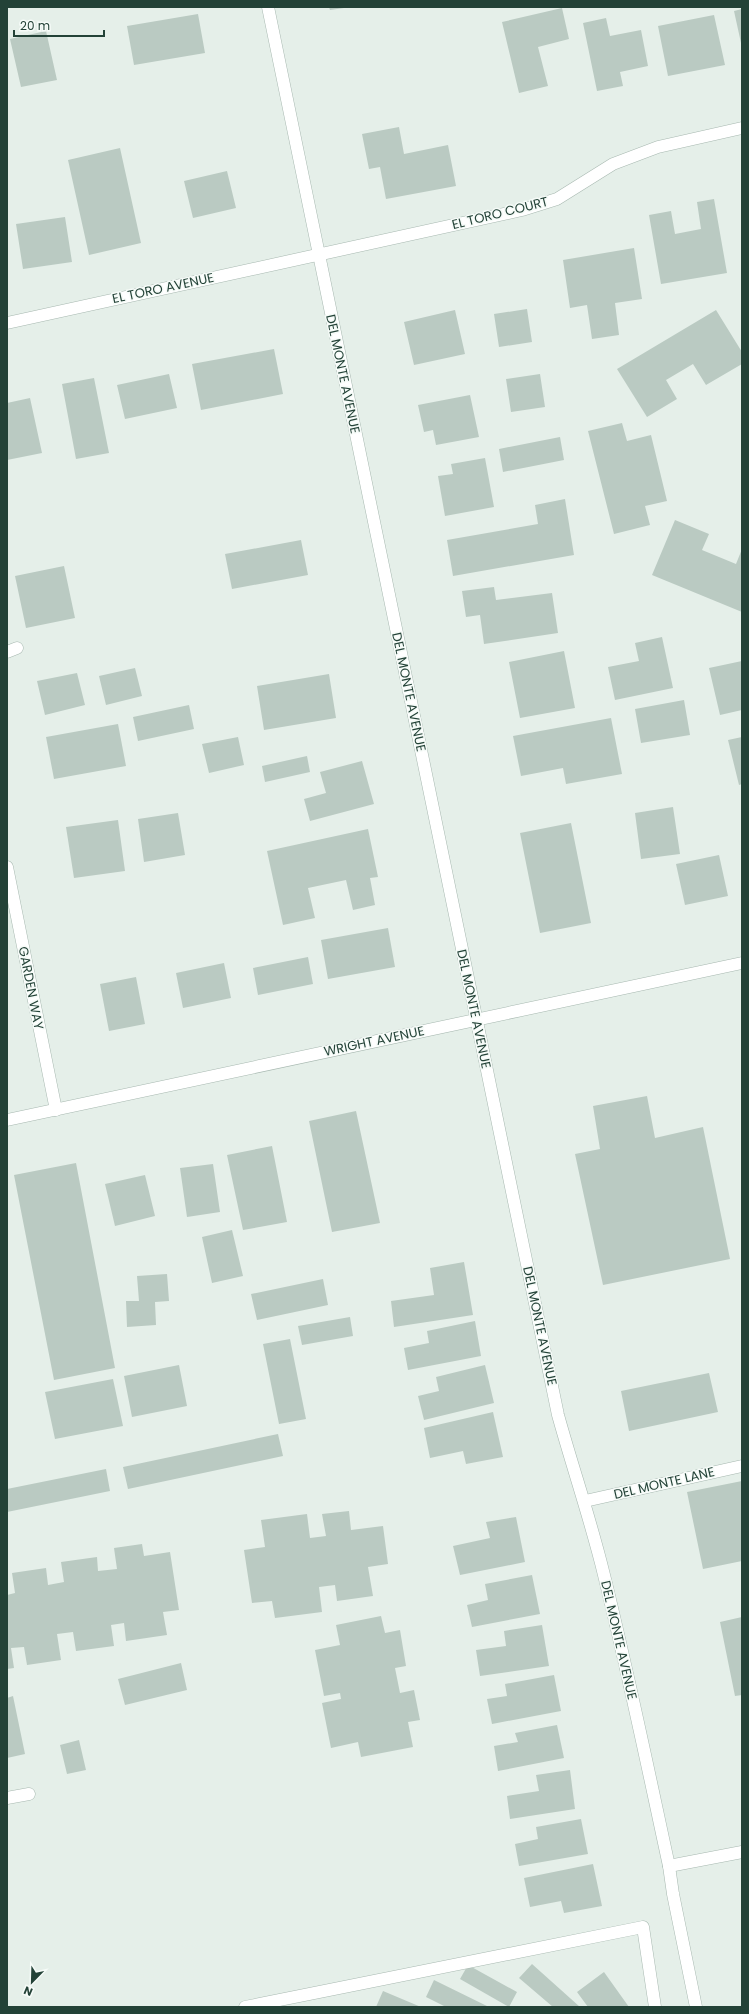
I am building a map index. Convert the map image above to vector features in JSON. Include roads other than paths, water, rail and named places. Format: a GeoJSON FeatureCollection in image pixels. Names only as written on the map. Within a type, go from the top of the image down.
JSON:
{"type":"FeatureCollection","features":[{"type":"Feature","properties":{"kind":"street","name":"DEL MONTE AVENUE"},"geometry":{"type":"LineString","coordinates":[[268,7],[558,1415],[575,1477],[585,1501],[605,1576],[670,1866],[673,1894],[696,2007]]}},
{"type":"Feature","properties":{"kind":"street","name":"EL TORO COURT"},"geometry":{"type":"LineString","coordinates":[[319,254],[522,210],[557,198],[613,164],[658,147],[742,128]]}},
{"type":"Feature","properties":{"kind":"street","name":"EL TORO AVENUE"},"geometry":{"type":"LineString","coordinates":[[7,323],[319,254]]}},
{"type":"Feature","properties":{"kind":"street","name":"GARDEN WAY"},"geometry":{"type":"LineString","coordinates":[[7,867],[56,1110]]}},
{"type":"Feature","properties":{"kind":"street","name":"WRIGHT AVENUE"},"geometry":{"type":"LineString","coordinates":[[7,1120],[742,963]]}},
{"type":"Feature","properties":{"kind":"street","name":"DEL MONTE LANE"},"geometry":{"type":"LineString","coordinates":[[585,1501],[742,1466]]}},
{"type":"Feature","properties":{"kind":"street"},"geometry":{"type":"LineString","coordinates":[[7,1798],[29,1794]]}},
{"type":"Feature","properties":{"kind":"street"},"geometry":{"type":"LineString","coordinates":[[670,1866],[742,1852]]}},
{"type":"Feature","properties":{"kind":"street"},"geometry":{"type":"LineString","coordinates":[[245,2007],[644,1927],[655,2007]]}}]}
